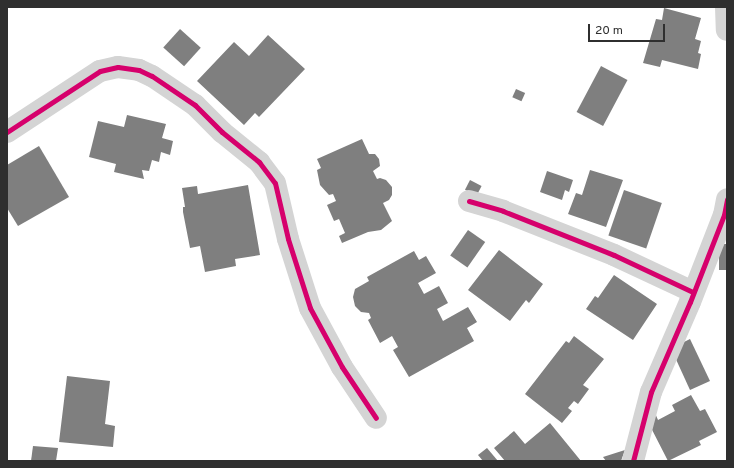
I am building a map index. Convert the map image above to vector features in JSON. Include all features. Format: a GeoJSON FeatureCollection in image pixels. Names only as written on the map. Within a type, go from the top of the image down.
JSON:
{"type":"FeatureCollection","features":[{"type":"Feature","properties":{"kind":"street"},"geometry":{"type":"LineString","coordinates":[[726,7],[727,30]]}},
{"type":"Feature","properties":{"kind":"street"},"geometry":{"type":"LineString","coordinates":[[7,132],[100,71],[118,68],[139,70],[152,76],[195,105],[222,132],[259,162],[275,184],[288,239],[310,308],[334,352],[376,418]]}},
{"type":"Feature","properties":{"kind":"street"},"geometry":{"type":"LineString","coordinates":[[633,461],[651,392],[724,215],[727,199]]}},
{"type":"Feature","properties":{"kind":"street"},"geometry":{"type":"LineString","coordinates":[[469,201],[503,211],[614,255],[693,292]]}},
{"type":"Feature","properties":{"kind":"building"},"geometry":{"type":"Polygon","coordinates":[[[664,8],[701,18],[695,39],[701,41],[698,53],[701,54],[698,69],[662,60],[660,67],[643,63],[656,19],[662,20],[664,8]]]}},
{"type":"Feature","properties":{"kind":"building"},"geometry":{"type":"Polygon","coordinates":[[[180,29],[201,48],[184,66],[163,48],[180,29]]]}},
{"type":"Feature","properties":{"kind":"building"},"geometry":{"type":"Polygon","coordinates":[[[268,35],[305,69],[259,117],[255,113],[244,125],[197,81],[234,42],[249,56],[268,35]]]}},
{"type":"Feature","properties":{"kind":"building"},"geometry":{"type":"Polygon","coordinates":[[[601,66],[627,80],[603,126],[577,112],[601,66]]]}},
{"type":"Feature","properties":{"kind":"building"},"geometry":{"type":"Polygon","coordinates":[[[516,89],[525,93],[521,101],[512,97],[516,89]]]}},
{"type":"Feature","properties":{"kind":"building"},"geometry":{"type":"Polygon","coordinates":[[[127,115],[166,124],[162,138],[173,141],[170,155],[161,152],[159,162],[152,160],[149,171],[142,170],[144,179],[114,172],[116,164],[89,157],[98,121],[124,127],[127,115]]]}},
{"type":"Feature","properties":{"kind":"building"},"geometry":{"type":"Polygon","coordinates":[[[362,139],[369,154],[375,154],[379,159],[380,166],[373,171],[377,179],[380,178],[386,180],[392,187],[392,195],[389,200],[383,203],[392,221],[381,230],[368,232],[342,243],[339,236],[345,233],[339,219],[334,221],[327,205],[336,201],[333,194],[329,195],[320,185],[317,170],[321,168],[317,159],[362,139]]]}},
{"type":"Feature","properties":{"kind":"building"},"geometry":{"type":"Polygon","coordinates":[[[39,146],[69,197],[18,226],[7,208],[7,165],[39,146]]]}},
{"type":"Feature","properties":{"kind":"building"},"geometry":{"type":"Polygon","coordinates":[[[590,170],[623,180],[606,227],[568,214],[576,193],[582,195],[590,170]]]}},
{"type":"Feature","properties":{"kind":"building"},"geometry":{"type":"Polygon","coordinates":[[[547,171],[573,180],[569,192],[565,190],[562,200],[540,192],[547,171]]]}},
{"type":"Feature","properties":{"kind":"building"},"geometry":{"type":"Polygon","coordinates":[[[470,180],[482,186],[477,196],[465,190],[470,180]]]}},
{"type":"Feature","properties":{"kind":"building"},"geometry":{"type":"Polygon","coordinates":[[[248,185],[260,255],[235,259],[236,266],[205,272],[200,246],[190,248],[183,212],[183,207],[185,207],[182,188],[197,186],[198,194],[248,185]]]}},
{"type":"Feature","properties":{"kind":"building"},"geometry":{"type":"Polygon","coordinates":[[[624,190],[662,203],[646,248],[608,235],[624,190]]]}},
{"type":"Feature","properties":{"kind":"building"},"geometry":{"type":"Polygon","coordinates":[[[468,230],[485,242],[467,267],[450,255],[468,230]]]}},
{"type":"Feature","properties":{"kind":"building"},"geometry":{"type":"Polygon","coordinates":[[[719,244],[727,244],[727,270],[719,270],[719,244]]]}},
{"type":"Feature","properties":{"kind":"building"},"geometry":{"type":"Polygon","coordinates":[[[499,250],[543,284],[529,303],[526,300],[510,321],[468,290],[499,250]]]}},
{"type":"Feature","properties":{"kind":"building"},"geometry":{"type":"Polygon","coordinates":[[[414,251],[419,260],[426,256],[436,273],[418,283],[424,294],[439,286],[448,303],[437,309],[443,321],[468,307],[477,322],[467,328],[474,341],[409,377],[393,350],[398,347],[392,336],[380,343],[368,320],[371,318],[369,313],[361,312],[355,306],[353,297],[355,289],[369,281],[367,277],[414,251]]]}},
{"type":"Feature","properties":{"kind":"building"},"geometry":{"type":"Polygon","coordinates":[[[614,275],[657,304],[633,340],[586,309],[595,296],[598,298],[614,275]]]}},
{"type":"Feature","properties":{"kind":"building"},"geometry":{"type":"Polygon","coordinates":[[[574,336],[604,359],[583,385],[589,389],[578,404],[574,401],[568,408],[572,411],[562,423],[525,394],[566,341],[569,343],[574,336]]]}},
{"type":"Feature","properties":{"kind":"building"},"geometry":{"type":"Polygon","coordinates":[[[690,339],[710,381],[690,390],[674,355],[678,345],[690,339]]]}},
{"type":"Feature","properties":{"kind":"building"},"geometry":{"type":"Polygon","coordinates":[[[67,376],[110,381],[105,424],[115,426],[113,447],[59,442],[67,376]]]}},
{"type":"Feature","properties":{"kind":"building"},"geometry":{"type":"Polygon","coordinates":[[[691,395],[700,411],[705,409],[717,432],[699,441],[701,445],[668,461],[646,418],[655,413],[658,420],[675,411],[672,405],[691,395]]]}},
{"type":"Feature","properties":{"kind":"building"},"geometry":{"type":"Polygon","coordinates":[[[550,423],[581,461],[505,461],[494,448],[514,431],[525,444],[550,423]]]}},
{"type":"Feature","properties":{"kind":"building"},"geometry":{"type":"Polygon","coordinates":[[[33,446],[58,448],[56,461],[31,461],[33,446]]]}},
{"type":"Feature","properties":{"kind":"building"},"geometry":{"type":"Polygon","coordinates":[[[487,448],[498,461],[483,461],[478,455],[487,448]]]}},
{"type":"Feature","properties":{"kind":"building"},"geometry":{"type":"Polygon","coordinates":[[[625,450],[621,461],[606,461],[603,457],[625,450]]]}},
{"type":"Feature","properties":{"kind":"cycle path"},"geometry":{"type":"LineString","coordinates":[[7,132],[100,71],[118,67],[139,70],[152,76],[195,105],[222,132],[259,162],[275,183],[288,239],[310,308],[342,367],[376,418]]}},
{"type":"Feature","properties":{"kind":"cycle path"},"geometry":{"type":"LineString","coordinates":[[633,461],[651,392],[690,302],[724,215],[727,199]]}},
{"type":"Feature","properties":{"kind":"cycle path"},"geometry":{"type":"LineString","coordinates":[[469,201],[503,211],[614,255],[693,292]]}}]}
